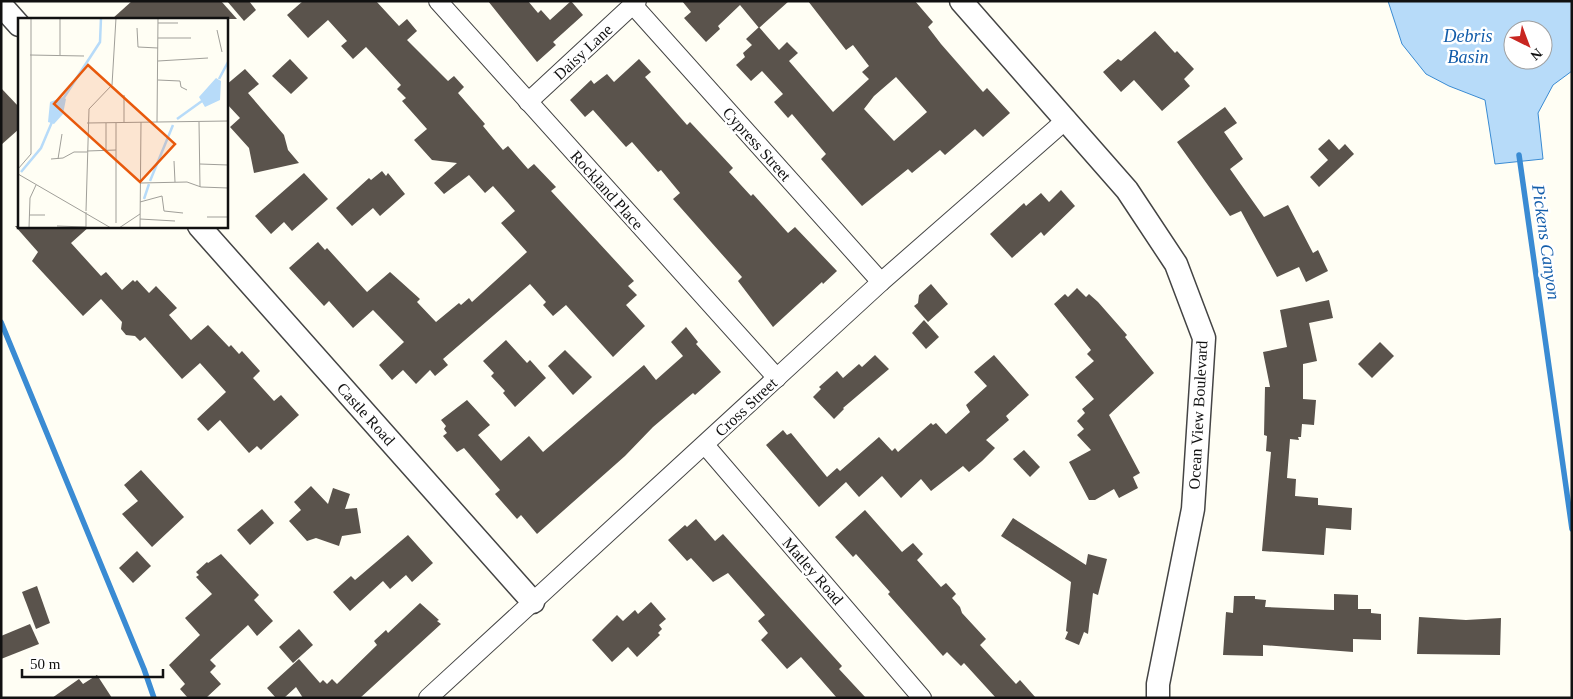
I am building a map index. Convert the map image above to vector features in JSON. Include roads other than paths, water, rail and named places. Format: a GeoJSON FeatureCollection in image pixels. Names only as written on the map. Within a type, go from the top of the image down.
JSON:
{"type":"FeatureCollection","features":[{"type":"Feature","properties":{"kind":"street","name":"Rockland Place"},"geometry":{"type":"LineString","coordinates":[[438,1],[777,378]]}},
{"type":"Feature","properties":{"kind":"street","name":"Ocean View Boulevard"},"geometry":{"type":"LineString","coordinates":[[961,1],[1127,190],[1176,264],[1204,338],[1193,509],[1158,684],[1158,698]]}},
{"type":"Feature","properties":{"kind":"street","name":"Daisy Lane"},"geometry":{"type":"LineString","coordinates":[[528,102],[635,3]]}},
{"type":"Feature","properties":{"kind":"street","name":"Cypress Street"},"geometry":{"type":"LineString","coordinates":[[635,3],[881,282]]}},
{"type":"Feature","properties":{"kind":"street"},"geometry":{"type":"LineString","coordinates":[[1,5],[18,23]]}},
{"type":"Feature","properties":{"kind":"street","name":"Cross Street"},"geometry":{"type":"LineString","coordinates":[[428,698],[881,282],[1066,119]]}},
{"type":"Feature","properties":{"kind":"street","name":"Castle Road"},"geometry":{"type":"LineString","coordinates":[[201,228],[533,602]]}},
{"type":"Feature","properties":{"kind":"street","name":"Matley Road"},"geometry":{"type":"LineString","coordinates":[[705,445],[922,698]]}},
{"type":"Feature","properties":{"kind":"water","name":"Debris Basin"},"geometry":{"type":"Polygon","coordinates":[[[1388,1],[1572,1],[1572,71],[1553,85],[1538,113],[1543,159],[1495,164],[1485,100],[1449,86],[1426,74],[1402,44],[1388,1]]]}},
{"type":"Feature","properties":{"kind":"waterway","name":"Pickens Canyon"},"geometry":{"type":"LineString","coordinates":[[1519,155],[1572,529]]}},
{"type":"Feature","properties":{"kind":"waterway"},"geometry":{"type":"LineString","coordinates":[[1,322],[144,669],[154,698]]}}]}
